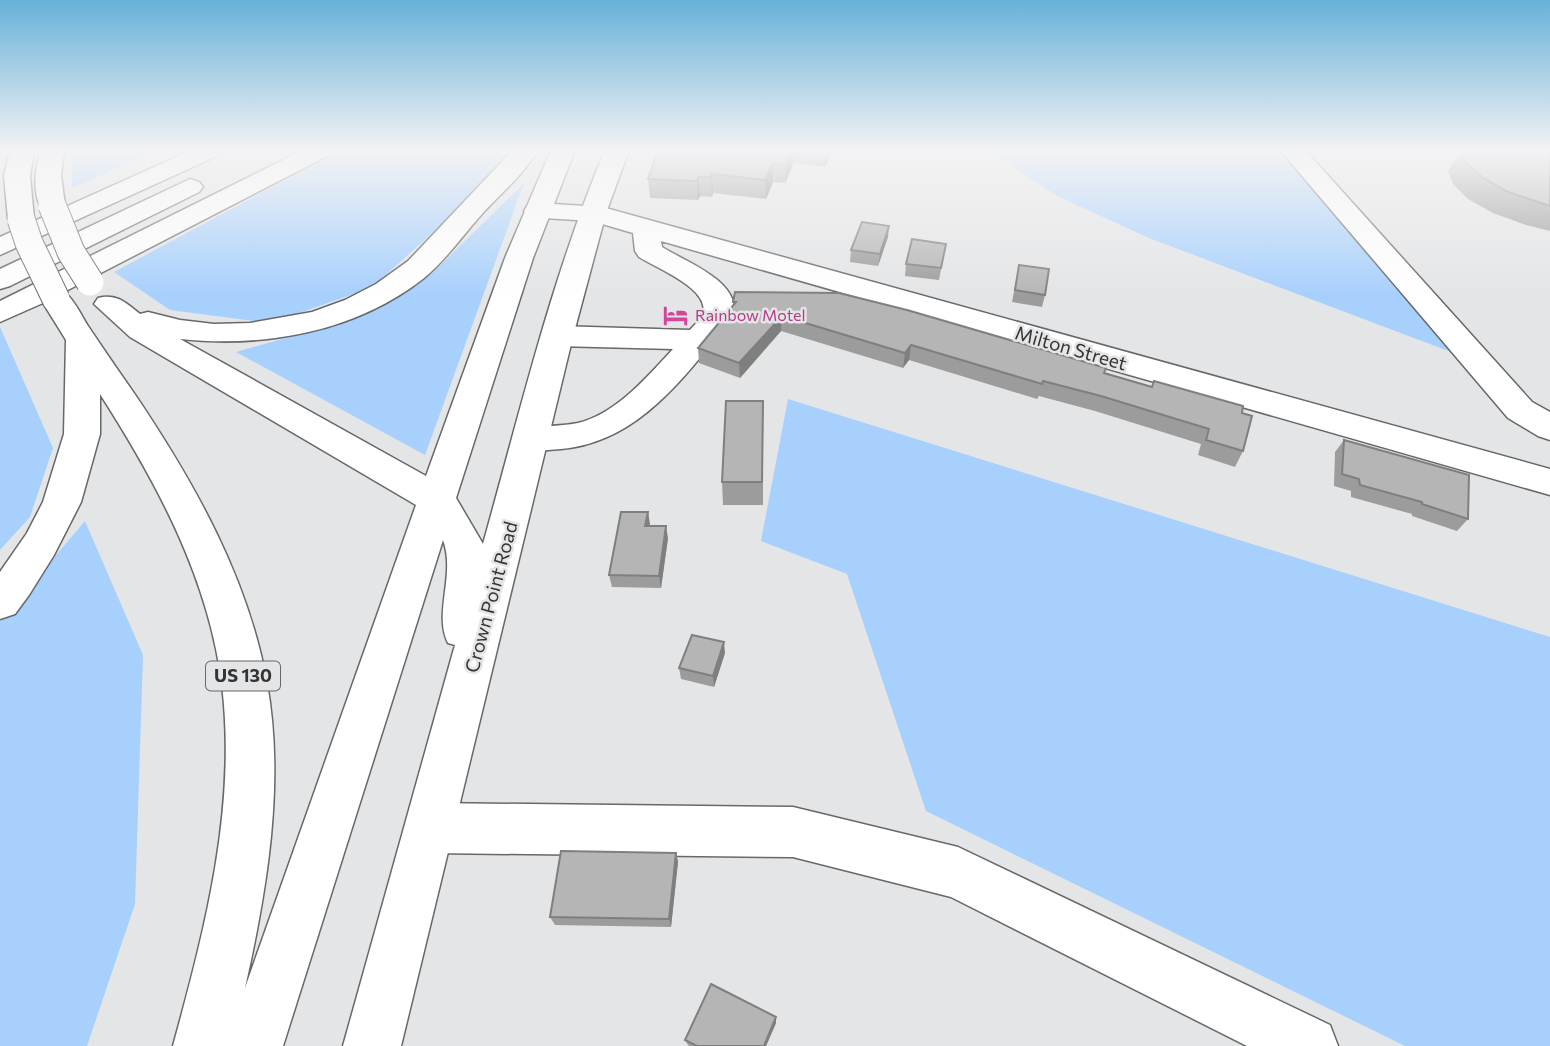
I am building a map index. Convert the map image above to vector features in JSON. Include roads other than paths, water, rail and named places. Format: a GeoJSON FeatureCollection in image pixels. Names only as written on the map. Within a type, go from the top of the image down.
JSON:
{"type":"FeatureCollection","features":[{"type":"Feature","properties":{"kind":"main road","name":"US 130"},"geometry":{"type":"LineString","coordinates":[[19,199],[21,219],[34,255],[56,299],[162,466],[189,517],[229,621],[245,686],[248,759],[244,848],[223,964],[202,1046]]}},
{"type":"Feature","properties":{"kind":"main road"},"geometry":{"type":"LineString","coordinates":[[51,199],[71,252],[100,293],[141,330],[436,499],[461,533],[467,546],[469,563],[450,750]]}},
{"type":"Feature","properties":{"kind":"main road"},"geometry":{"type":"LineString","coordinates":[[0,247],[112,199]]}},
{"type":"Feature","properties":{"kind":"main road"},"geometry":{"type":"LineString","coordinates":[[0,280],[139,199]]}},
{"type":"Feature","properties":{"kind":"main road"},"geometry":{"type":"LineString","coordinates":[[0,313],[225,199]]}},
{"type":"Feature","properties":{"kind":"main road"},"geometry":{"type":"LineString","coordinates":[[100,293],[169,328],[211,333],[277,328],[344,310],[378,295],[416,270],[481,199]]}},
{"type":"Feature","properties":{"kind":"main road"},"geometry":{"type":"LineString","coordinates":[[254,1046],[436,499],[542,199]]}},
{"type":"Feature","properties":{"kind":"main road","name":"Crown Point Road"},"geometry":{"type":"LineString","coordinates":[[372,1046],[557,337],[598,199]]}},
{"type":"Feature","properties":{"kind":"main road"},"geometry":{"type":"LineString","coordinates":[[1335,199],[1520,410],[1550,428]]}},
{"type":"Feature","properties":{"kind":"main road","name":"Milton Street"},"geometry":{"type":"LineString","coordinates":[[537,211],[593,212],[1550,482]]}},
{"type":"Feature","properties":{"kind":"main road"},"geometry":{"type":"LineString","coordinates":[[531,439],[575,436],[599,428],[627,411],[717,318],[721,308],[718,297],[696,279],[649,251],[646,229]]}},
{"type":"Feature","properties":{"kind":"main road"},"geometry":{"type":"LineString","coordinates":[[557,337],[697,340]]}},
{"type":"Feature","properties":{"kind":"main road"},"geometry":{"type":"LineString","coordinates":[[0,603],[33,558],[48,532],[74,470],[82,432],[81,340]]}},
{"type":"Feature","properties":{"kind":"main road"},"geometry":{"type":"LineString","coordinates":[[429,828],[793,832],[958,873],[1277,1038]]}},
{"type":"Feature","properties":{"kind":"place","name":"Rainbow Motel"},"geometry":{"type":"Point","coordinates":[675,315]}}]}
